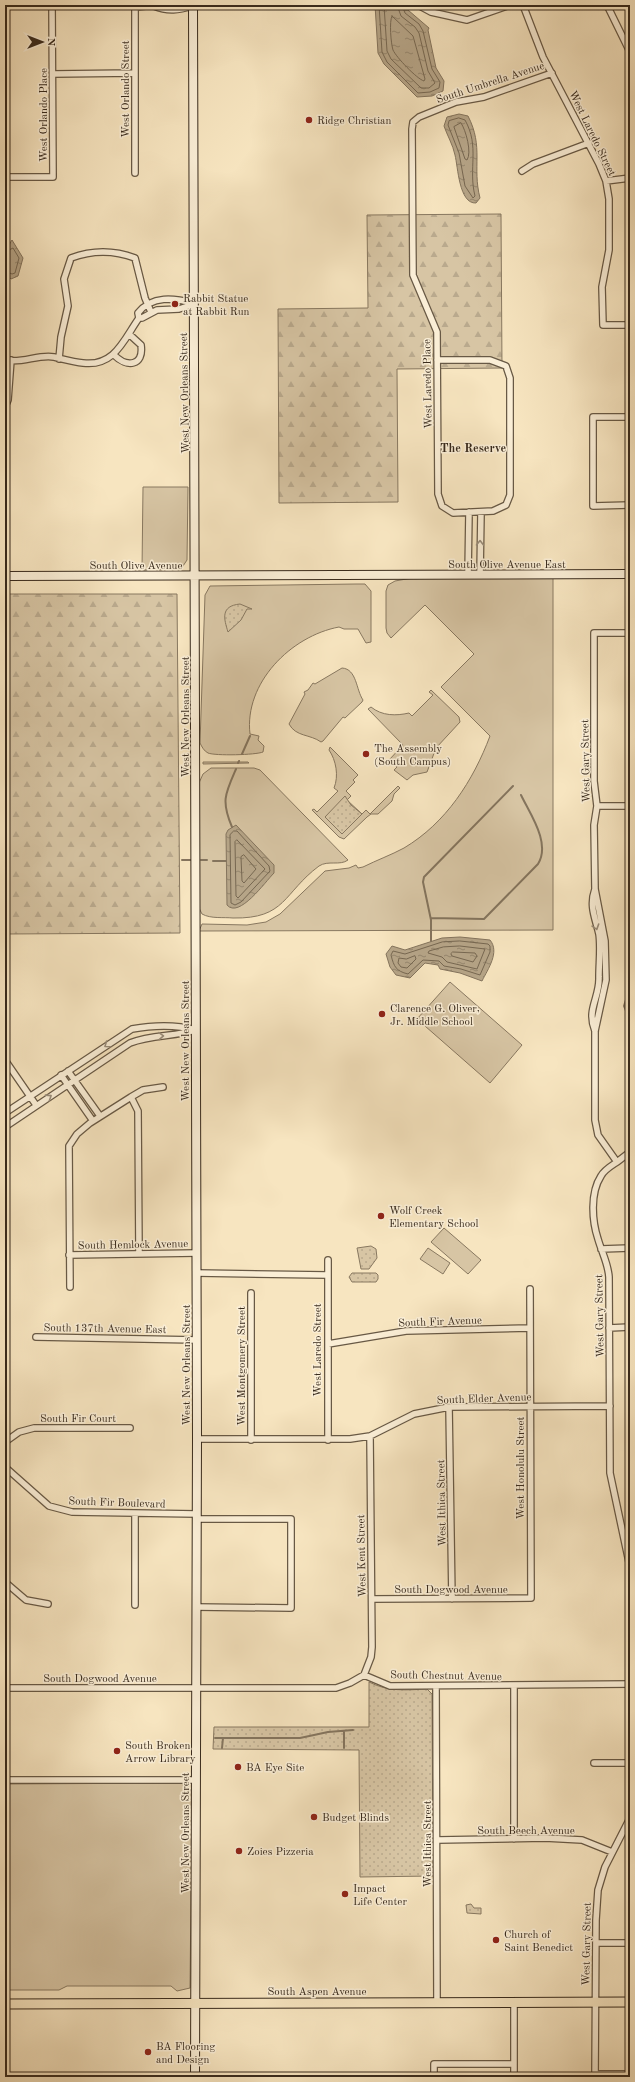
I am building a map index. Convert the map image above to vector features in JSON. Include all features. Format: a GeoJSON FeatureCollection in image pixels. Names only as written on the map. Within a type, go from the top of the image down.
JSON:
{"type":"FeatureCollection","features":[{"type":"Feature","properties":{"kind":"main road","name":"South Aspen Avenue"},"geometry":{"type":"LineString","coordinates":[[5,2004],[630,2002]]}},
{"type":"Feature","properties":{"kind":"street","name":"West Orlando Place"},"geometry":{"type":"LineString","coordinates":[[5,177],[53,177],[52,5]]}},
{"type":"Feature","properties":{"kind":"street"},"geometry":{"type":"LineString","coordinates":[[135,6],[155,6],[163,10],[179,10],[192,5]]}},
{"type":"Feature","properties":{"kind":"street","name":"West New Orleans Street"},"geometry":{"type":"LineString","coordinates":[[192,5],[196,576],[197,1253],[195,2077]]}},
{"type":"Feature","properties":{"kind":"street"},"geometry":{"type":"LineString","coordinates":[[418,5],[431,12],[467,20],[510,5]]}},
{"type":"Feature","properties":{"kind":"street","name":"West Laredo Street"},"geometry":{"type":"LineString","coordinates":[[523,5],[539,48],[589,143],[606,181],[609,199],[609,250],[602,287],[603,325],[630,325]]}},
{"type":"Feature","properties":{"kind":"street"},"geometry":{"type":"LineString","coordinates":[[607,5],[630,52]]}},
{"type":"Feature","properties":{"kind":"street","name":"West Orlando Street"},"geometry":{"type":"LineString","coordinates":[[135,6],[135,173]]}},
{"type":"Feature","properties":{"kind":"street"},"geometry":{"type":"LineString","coordinates":[[53,74],[135,73]]}},
{"type":"Feature","properties":{"kind":"street","name":"South Umbrella Avenue"},"geometry":{"type":"LineString","coordinates":[[413,122],[419,117],[456,102],[484,97],[552,73]]}},
{"type":"Feature","properties":{"kind":"street","name":"West Laredo Place"},"geometry":{"type":"LineString","coordinates":[[413,122],[413,275],[437,332],[438,494],[442,506],[453,513],[469,512]]}},
{"type":"Feature","properties":{"kind":"street"},"geometry":{"type":"LineString","coordinates":[[522,171],[534,164],[589,143]]}},
{"type":"Feature","properties":{"kind":"street"},"geometry":{"type":"LineString","coordinates":[[606,181],[630,178]]}},
{"type":"Feature","properties":{"kind":"street"},"geometry":{"type":"LineString","coordinates":[[59,359],[60,337],[68,306],[64,279],[71,258],[89,252],[119,253],[135,258],[147,304],[151,312]]}},
{"type":"Feature","properties":{"kind":"street"},"geometry":{"type":"LineString","coordinates":[[5,407],[8,400],[8,360],[22,361],[54,357],[89,364],[101,361],[114,355],[139,318],[138,313],[147,304],[154,301],[170,299],[179,299],[194,303]]}},
{"type":"Feature","properties":{"kind":"street"},"geometry":{"type":"LineString","coordinates":[[170,299],[170,309]]}},
{"type":"Feature","properties":{"kind":"street"},"geometry":{"type":"LineString","coordinates":[[139,318],[142,318],[151,312],[179,309],[194,303]]}},
{"type":"Feature","properties":{"kind":"street"},"geometry":{"type":"LineString","coordinates":[[114,355],[119,360],[129,364],[134,363],[139,358],[141,345],[129,334]]}},
{"type":"Feature","properties":{"kind":"street"},"geometry":{"type":"LineString","coordinates":[[437,360],[498,361],[506,366],[510,378],[510,494],[506,505],[493,511],[469,512],[468,575]]}},
{"type":"Feature","properties":{"kind":"street"},"geometry":{"type":"LineString","coordinates":[[630,417],[593,417],[593,506],[630,506]]}},
{"type":"Feature","properties":{"kind":"street"},"geometry":{"type":"LineString","coordinates":[[480,575],[481,512]]}},
{"type":"Feature","properties":{"kind":"street","name":"South Olive Avenue East"},"geometry":{"type":"LineString","coordinates":[[196,576],[630,574]]}},
{"type":"Feature","properties":{"kind":"street","name":"South Olive Avenue"},"geometry":{"type":"LineString","coordinates":[[5,576],[196,576]]}},
{"type":"Feature","properties":{"kind":"street","name":"West Gary Street"},"geometry":{"type":"LineString","coordinates":[[630,633],[594,633],[594,781],[597,806],[594,825],[595,889],[591,900],[599,934],[598,990],[591,1013],[591,1022],[595,1031],[596,1128],[601,1140],[617,1162],[601,1176],[594,1193],[594,1222],[608,1270],[610,1328],[610,1473],[627,1543],[630,1567]]}},
{"type":"Feature","properties":{"kind":"street"},"geometry":{"type":"LineString","coordinates":[[597,806],[630,806]]}},
{"type":"Feature","properties":{"kind":"street"},"geometry":{"type":"LineString","coordinates":[[5,1113],[132,1029],[143,1027],[179,1026],[196,1030]]}},
{"type":"Feature","properties":{"kind":"street"},"geometry":{"type":"LineString","coordinates":[[143,1027],[144,1037]]}},
{"type":"Feature","properties":{"kind":"street"},"geometry":{"type":"LineString","coordinates":[[5,1127],[118,1050],[144,1037],[179,1035],[196,1030]]}},
{"type":"Feature","properties":{"kind":"street"},"geometry":{"type":"LineString","coordinates":[[5,1060],[36,1105]]}},
{"type":"Feature","properties":{"kind":"street"},"geometry":{"type":"LineString","coordinates":[[68,1071],[100,1116]]}},
{"type":"Feature","properties":{"kind":"street"},"geometry":{"type":"LineString","coordinates":[[61,1075],[93,1121]]}},
{"type":"Feature","properties":{"kind":"street"},"geometry":{"type":"LineString","coordinates":[[70,1287],[69,1146],[77,1134],[100,1116],[143,1090],[163,1087]]}},
{"type":"Feature","properties":{"kind":"street"},"geometry":{"type":"LineString","coordinates":[[131,1098],[138,1111],[139,1253]]}},
{"type":"Feature","properties":{"kind":"street"},"geometry":{"type":"LineString","coordinates":[[81,1104],[88,1099]]}},
{"type":"Feature","properties":{"kind":"street"},"geometry":{"type":"LineString","coordinates":[[617,1162],[630,1152]]}},
{"type":"Feature","properties":{"kind":"street"},"geometry":{"type":"LineString","coordinates":[[601,1249],[630,1248]]}},
{"type":"Feature","properties":{"kind":"street","name":"South Hemlock Avenue"},"geometry":{"type":"LineString","coordinates":[[69,1255],[197,1253]]}},
{"type":"Feature","properties":{"kind":"street","name":"West Laredo Street"},"geometry":{"type":"LineString","coordinates":[[328,1260],[328,1440]]}},
{"type":"Feature","properties":{"kind":"street"},"geometry":{"type":"LineString","coordinates":[[197,1273],[327,1275]]}},
{"type":"Feature","properties":{"kind":"street","name":"West Honolulu Street"},"geometry":{"type":"LineString","coordinates":[[530,1289],[529,1406],[531,1598]]}},
{"type":"Feature","properties":{"kind":"street","name":"West Montgomery Street"},"geometry":{"type":"LineString","coordinates":[[251,1293],[251,1440]]}},
{"type":"Feature","properties":{"kind":"street"},"geometry":{"type":"LineString","coordinates":[[610,1328],[630,1327]]}},
{"type":"Feature","properties":{"kind":"street","name":"South Fir Avenue"},"geometry":{"type":"LineString","coordinates":[[328,1344],[406,1331],[530,1328]]}},
{"type":"Feature","properties":{"kind":"street","name":"South 137th Avenue East"},"geometry":{"type":"LineString","coordinates":[[36,1337],[197,1340]]}},
{"type":"Feature","properties":{"kind":"street","name":"South Elder Avenue"},"geometry":{"type":"LineString","coordinates":[[197,1439],[328,1440],[370,1436],[414,1414],[449,1407],[610,1406]]}},
{"type":"Feature","properties":{"kind":"street","name":"West Ithica Street"},"geometry":{"type":"LineString","coordinates":[[449,1407],[452,1599]]}},
{"type":"Feature","properties":{"kind":"street","name":"South Fir Court"},"geometry":{"type":"LineString","coordinates":[[5,1442],[19,1432],[34,1428],[130,1428]]}},
{"type":"Feature","properties":{"kind":"street","name":"West Kent Street"},"geometry":{"type":"LineString","coordinates":[[364,1675],[371,1657],[372,1599],[370,1436]]}},
{"type":"Feature","properties":{"kind":"street","name":"South Fir Boulevard"},"geometry":{"type":"LineString","coordinates":[[5,1467],[49,1506],[72,1512],[291,1519],[290,1608],[196,1607]]}},
{"type":"Feature","properties":{"kind":"street"},"geometry":{"type":"LineString","coordinates":[[135,1514],[135,1605]]}},
{"type":"Feature","properties":{"kind":"street"},"geometry":{"type":"LineString","coordinates":[[5,1582],[26,1600],[48,1604]]}},
{"type":"Feature","properties":{"kind":"street","name":"South Dogwood Avenue"},"geometry":{"type":"LineString","coordinates":[[372,1599],[531,1598]]}},
{"type":"Feature","properties":{"kind":"street"},"geometry":{"type":"LineString","coordinates":[[196,1687],[336,1688],[350,1683],[364,1675]]}},
{"type":"Feature","properties":{"kind":"street","name":"South Chestnut Avenue"},"geometry":{"type":"LineString","coordinates":[[364,1675],[390,1686],[630,1684]]}},
{"type":"Feature","properties":{"kind":"street"},"geometry":{"type":"LineString","coordinates":[[514,1685],[514,1839]]}},
{"type":"Feature","properties":{"kind":"street","name":"West Ithica Street"},"geometry":{"type":"LineString","coordinates":[[436,1686],[438,1840],[437,2002]]}},
{"type":"Feature","properties":{"kind":"street","name":"South Dogwood Avenue"},"geometry":{"type":"LineString","coordinates":[[5,1688],[196,1687]]}},
{"type":"Feature","properties":{"kind":"street"},"geometry":{"type":"LineString","coordinates":[[594,1763],[630,1763]]}},
{"type":"Feature","properties":{"kind":"street"},"geometry":{"type":"LineString","coordinates":[[5,1780],[196,1780]]}},
{"type":"Feature","properties":{"kind":"street","name":"West Gary Street"},"geometry":{"type":"LineString","coordinates":[[595,2076],[598,1890],[612,1852],[630,1818]]}},
{"type":"Feature","properties":{"kind":"street","name":"South Beech Avenue"},"geometry":{"type":"LineString","coordinates":[[438,1840],[582,1840],[612,1852]]}},
{"type":"Feature","properties":{"kind":"street"},"geometry":{"type":"LineString","coordinates":[[596,1943],[630,1943]]}},
{"type":"Feature","properties":{"kind":"street"},"geometry":{"type":"LineString","coordinates":[[514,2002],[514,2077]]}},
{"type":"Feature","properties":{"kind":"street"},"geometry":{"type":"LineString","coordinates":[[434,2077],[434,2064],[514,2064]]}},
{"type":"Feature","properties":{"kind":"street"},"geometry":{"type":"LineString","coordinates":[[595,2076],[630,2074]]}},
{"type":"Feature","properties":{"kind":"green space"},"geometry":{"type":"Polygon","coordinates":[[[501,214],[502,368],[397,369],[398,502],[279,503],[278,309],[368,308],[367,215],[501,214]]]}},
{"type":"Feature","properties":{"kind":"green space"},"geometry":{"type":"Polygon","coordinates":[[[143,487],[188,487],[187,560],[181,569],[142,570],[143,487]]]}},
{"type":"Feature","properties":{"kind":"green space"},"geometry":{"type":"Polygon","coordinates":[[[553,577],[553,930],[199,931],[202,924],[247,925],[266,922],[280,914],[325,871],[349,868],[356,865],[358,868],[363,867],[404,848],[419,838],[445,813],[456,800],[475,769],[490,736],[441,687],[474,654],[425,605],[391,638],[387,633],[386,628],[386,591],[388,585],[395,581],[412,578],[553,577]]]}},
{"type":"Feature","properties":{"kind":"green space"},"geometry":{"type":"Polygon","coordinates":[[[365,584],[371,591],[371,642],[366,643],[358,629],[344,629],[339,627],[321,632],[304,640],[288,651],[274,665],[263,680],[255,697],[250,715],[250,734],[259,736],[258,740],[264,746],[263,752],[227,755],[212,754],[205,751],[200,743],[205,595],[210,586],[365,584]]]}},
{"type":"Feature","properties":{"kind":"green space"},"geometry":{"type":"Polygon","coordinates":[[[5,594],[177,594],[180,933],[5,934],[5,594]]]}},
{"type":"Feature","properties":{"kind":"green space"},"geometry":{"type":"Polygon","coordinates":[[[240,604],[252,609],[247,609],[241,620],[228,632],[225,622],[226,610],[229,607],[240,604]]]}},
{"type":"Feature","properties":{"kind":"green space"},"geometry":{"type":"Polygon","coordinates":[[[342,668],[351,672],[363,700],[362,702],[345,718],[343,717],[321,742],[317,739],[295,731],[289,724],[305,694],[304,692],[308,690],[313,683],[315,684],[342,668]]]}},
{"type":"Feature","properties":{"kind":"green space"},"geometry":{"type":"Polygon","coordinates":[[[431,690],[459,717],[460,722],[436,748],[427,772],[413,775],[407,780],[394,770],[397,767],[389,760],[403,745],[368,709],[371,707],[384,714],[399,715],[409,713],[412,716],[433,695],[429,692],[431,690]]]}},
{"type":"Feature","properties":{"kind":"green space"},"geometry":{"type":"Polygon","coordinates":[[[330,747],[358,775],[353,780],[355,782],[346,791],[351,796],[347,800],[362,814],[366,810],[370,814],[398,786],[400,788],[394,794],[392,801],[378,814],[371,814],[344,839],[339,837],[312,810],[314,809],[317,812],[338,791],[334,788],[336,783],[336,768],[329,750],[330,747]]]}},
{"type":"Feature","properties":{"kind":"green space"},"geometry":{"type":"Polygon","coordinates":[[[203,762],[248,762],[249,763],[203,764],[203,762]]]}},
{"type":"Feature","properties":{"kind":"green space"},"geometry":{"type":"Polygon","coordinates":[[[211,768],[254,768],[260,770],[348,860],[341,863],[326,863],[319,866],[274,909],[264,914],[233,918],[213,917],[202,914],[199,908],[199,783],[203,774],[211,768]]]}},
{"type":"Feature","properties":{"kind":"green space"},"geometry":{"type":"Polygon","coordinates":[[[345,796],[351,805],[362,814],[342,834],[325,817],[345,796]]]}},
{"type":"Feature","properties":{"kind":"green space"},"geometry":{"type":"Polygon","coordinates":[[[450,982],[522,1045],[490,1083],[417,1019],[450,982]]]}},
{"type":"Feature","properties":{"kind":"green space"},"geometry":{"type":"Polygon","coordinates":[[[444,1228],[481,1260],[468,1274],[431,1242],[444,1228]]]}},
{"type":"Feature","properties":{"kind":"green space"},"geometry":{"type":"Polygon","coordinates":[[[371,1246],[376,1249],[377,1258],[369,1269],[361,1269],[357,1248],[371,1246]]]}},
{"type":"Feature","properties":{"kind":"green space"},"geometry":{"type":"Polygon","coordinates":[[[428,1248],[450,1263],[443,1274],[420,1259],[428,1248]]]}},
{"type":"Feature","properties":{"kind":"green space"},"geometry":{"type":"Polygon","coordinates":[[[352,1273],[376,1273],[378,1275],[378,1279],[376,1282],[352,1282],[349,1277],[352,1273]]]}},
{"type":"Feature","properties":{"kind":"green space"},"geometry":{"type":"Polygon","coordinates":[[[369,1682],[390,1689],[427,1689],[432,1694],[433,1876],[360,1877],[359,1750],[213,1749],[214,1727],[369,1727],[369,1682]]]}},
{"type":"Feature","properties":{"kind":"green space"},"geometry":{"type":"Polygon","coordinates":[[[180,1783],[187,1785],[192,1792],[190,1988],[177,1991],[171,1986],[67,1986],[59,1990],[5,1990],[5,1784],[180,1783]]]}},
{"type":"Feature","properties":{"kind":"green space"},"geometry":{"type":"Polygon","coordinates":[[[471,1904],[474,1908],[481,1908],[481,1914],[467,1913],[466,1905],[471,1904]]]}},
{"type":"Feature","properties":{"kind":"water"},"geometry":{"type":"Polygon","coordinates":[[[375,5],[405,5],[408,10],[429,28],[428,30],[436,68],[444,81],[443,91],[432,96],[417,97],[384,64],[378,53],[375,5]]]}},
{"type":"Feature","properties":{"kind":"water"},"geometry":{"type":"Polygon","coordinates":[[[459,114],[468,116],[476,138],[477,176],[480,198],[476,203],[470,202],[466,198],[460,184],[454,151],[444,126],[447,117],[459,114]]]}},
{"type":"Feature","properties":{"kind":"water"},"geometry":{"type":"Polygon","coordinates":[[[12,240],[23,258],[18,276],[11,279],[6,271],[5,260],[7,249],[12,240]]]}},
{"type":"Feature","properties":{"kind":"water"},"geometry":{"type":"Polygon","coordinates":[[[236,825],[274,865],[274,873],[252,898],[238,907],[232,908],[227,905],[226,834],[228,830],[236,825]]]}},
{"type":"Feature","properties":{"kind":"water"},"geometry":{"type":"Polygon","coordinates":[[[460,937],[490,940],[493,945],[494,950],[492,960],[482,981],[460,973],[440,969],[438,965],[425,963],[410,978],[396,975],[390,967],[386,954],[392,946],[405,950],[442,938],[460,937]]]}},
{"type":"Feature","properties":{"kind":"waterway"},"geometry":{"type":"LineString","coordinates":[[242,754],[250,736]]}},
{"type":"Feature","properties":{"kind":"waterway"},"geometry":{"type":"LineString","coordinates":[[232,827],[226,810],[226,798],[229,785],[236,769]]}},
{"type":"Feature","properties":{"kind":"waterway"},"geometry":{"type":"LineString","coordinates":[[431,941],[431,920],[423,882],[424,877],[513,786]]}},
{"type":"Feature","properties":{"kind":"waterway"},"geometry":{"type":"LineString","coordinates":[[431,918],[484,919],[538,864],[541,856],[541,838],[534,820],[521,795]]}},
{"type":"Feature","properties":{"kind":"waterway"},"geometry":{"type":"LineString","coordinates":[[182,860],[191,860]]}},
{"type":"Feature","properties":{"kind":"waterway"},"geometry":{"type":"LineString","coordinates":[[201,860],[207,860]]}},
{"type":"Feature","properties":{"kind":"waterway"},"geometry":{"type":"LineString","coordinates":[[213,861],[226,861]]}},
{"type":"Feature","properties":{"kind":"waterway"},"geometry":{"type":"LineString","coordinates":[[630,987],[624,1006],[626,1011],[630,1012]]}},
{"type":"Feature","properties":{"kind":"waterway"},"geometry":{"type":"LineString","coordinates":[[215,1738],[300,1738],[328,1732],[353,1730]]}},
{"type":"Feature","properties":{"kind":"waterway"},"geometry":{"type":"LineString","coordinates":[[344,1732],[344,1748]]}},
{"type":"Feature","properties":{"kind":"waterway"},"geometry":{"type":"LineString","coordinates":[[222,1748],[223,1738]]}},
{"type":"Feature","properties":{"kind":"place","name":"Ridge Christian"},"geometry":{"type":"Point","coordinates":[309,120]}},
{"type":"Feature","properties":{"kind":"place","name":"Rabbit Statue at Rabbit Run"},"geometry":{"type":"Point","coordinates":[175,304]}},
{"type":"Feature","properties":{"kind":"place","name":"The Assembly (South Campus)"},"geometry":{"type":"Point","coordinates":[366,754]}},
{"type":"Feature","properties":{"kind":"place","name":"Clarence G. Oliver, Jr. Middle School"},"geometry":{"type":"Point","coordinates":[382,1014]}},
{"type":"Feature","properties":{"kind":"place","name":"Wolf Creek Elementary School"},"geometry":{"type":"Point","coordinates":[381,1216]}},
{"type":"Feature","properties":{"kind":"place","name":"South Broken Arrow Library"},"geometry":{"type":"Point","coordinates":[117,1751]}},
{"type":"Feature","properties":{"kind":"place","name":"BA Eye Site"},"geometry":{"type":"Point","coordinates":[238,1767]}},
{"type":"Feature","properties":{"kind":"place","name":"Budget Blinds"},"geometry":{"type":"Point","coordinates":[314,1817]}},
{"type":"Feature","properties":{"kind":"place","name":"Zoies Pizzeria"},"geometry":{"type":"Point","coordinates":[239,1851]}},
{"type":"Feature","properties":{"kind":"place","name":"Impact Life Center"},"geometry":{"type":"Point","coordinates":[345,1894]}},
{"type":"Feature","properties":{"kind":"place","name":"Church of Saint Benedict"},"geometry":{"type":"Point","coordinates":[496,1940]}},
{"type":"Feature","properties":{"kind":"place","name":"BA Flooring and Design"},"geometry":{"type":"Point","coordinates":[148,2052]}},
{"type":"Feature","properties":{"kind":"district","name":"The Reserve"},"geometry":{"type":"Point","coordinates":[473,448]}}]}
